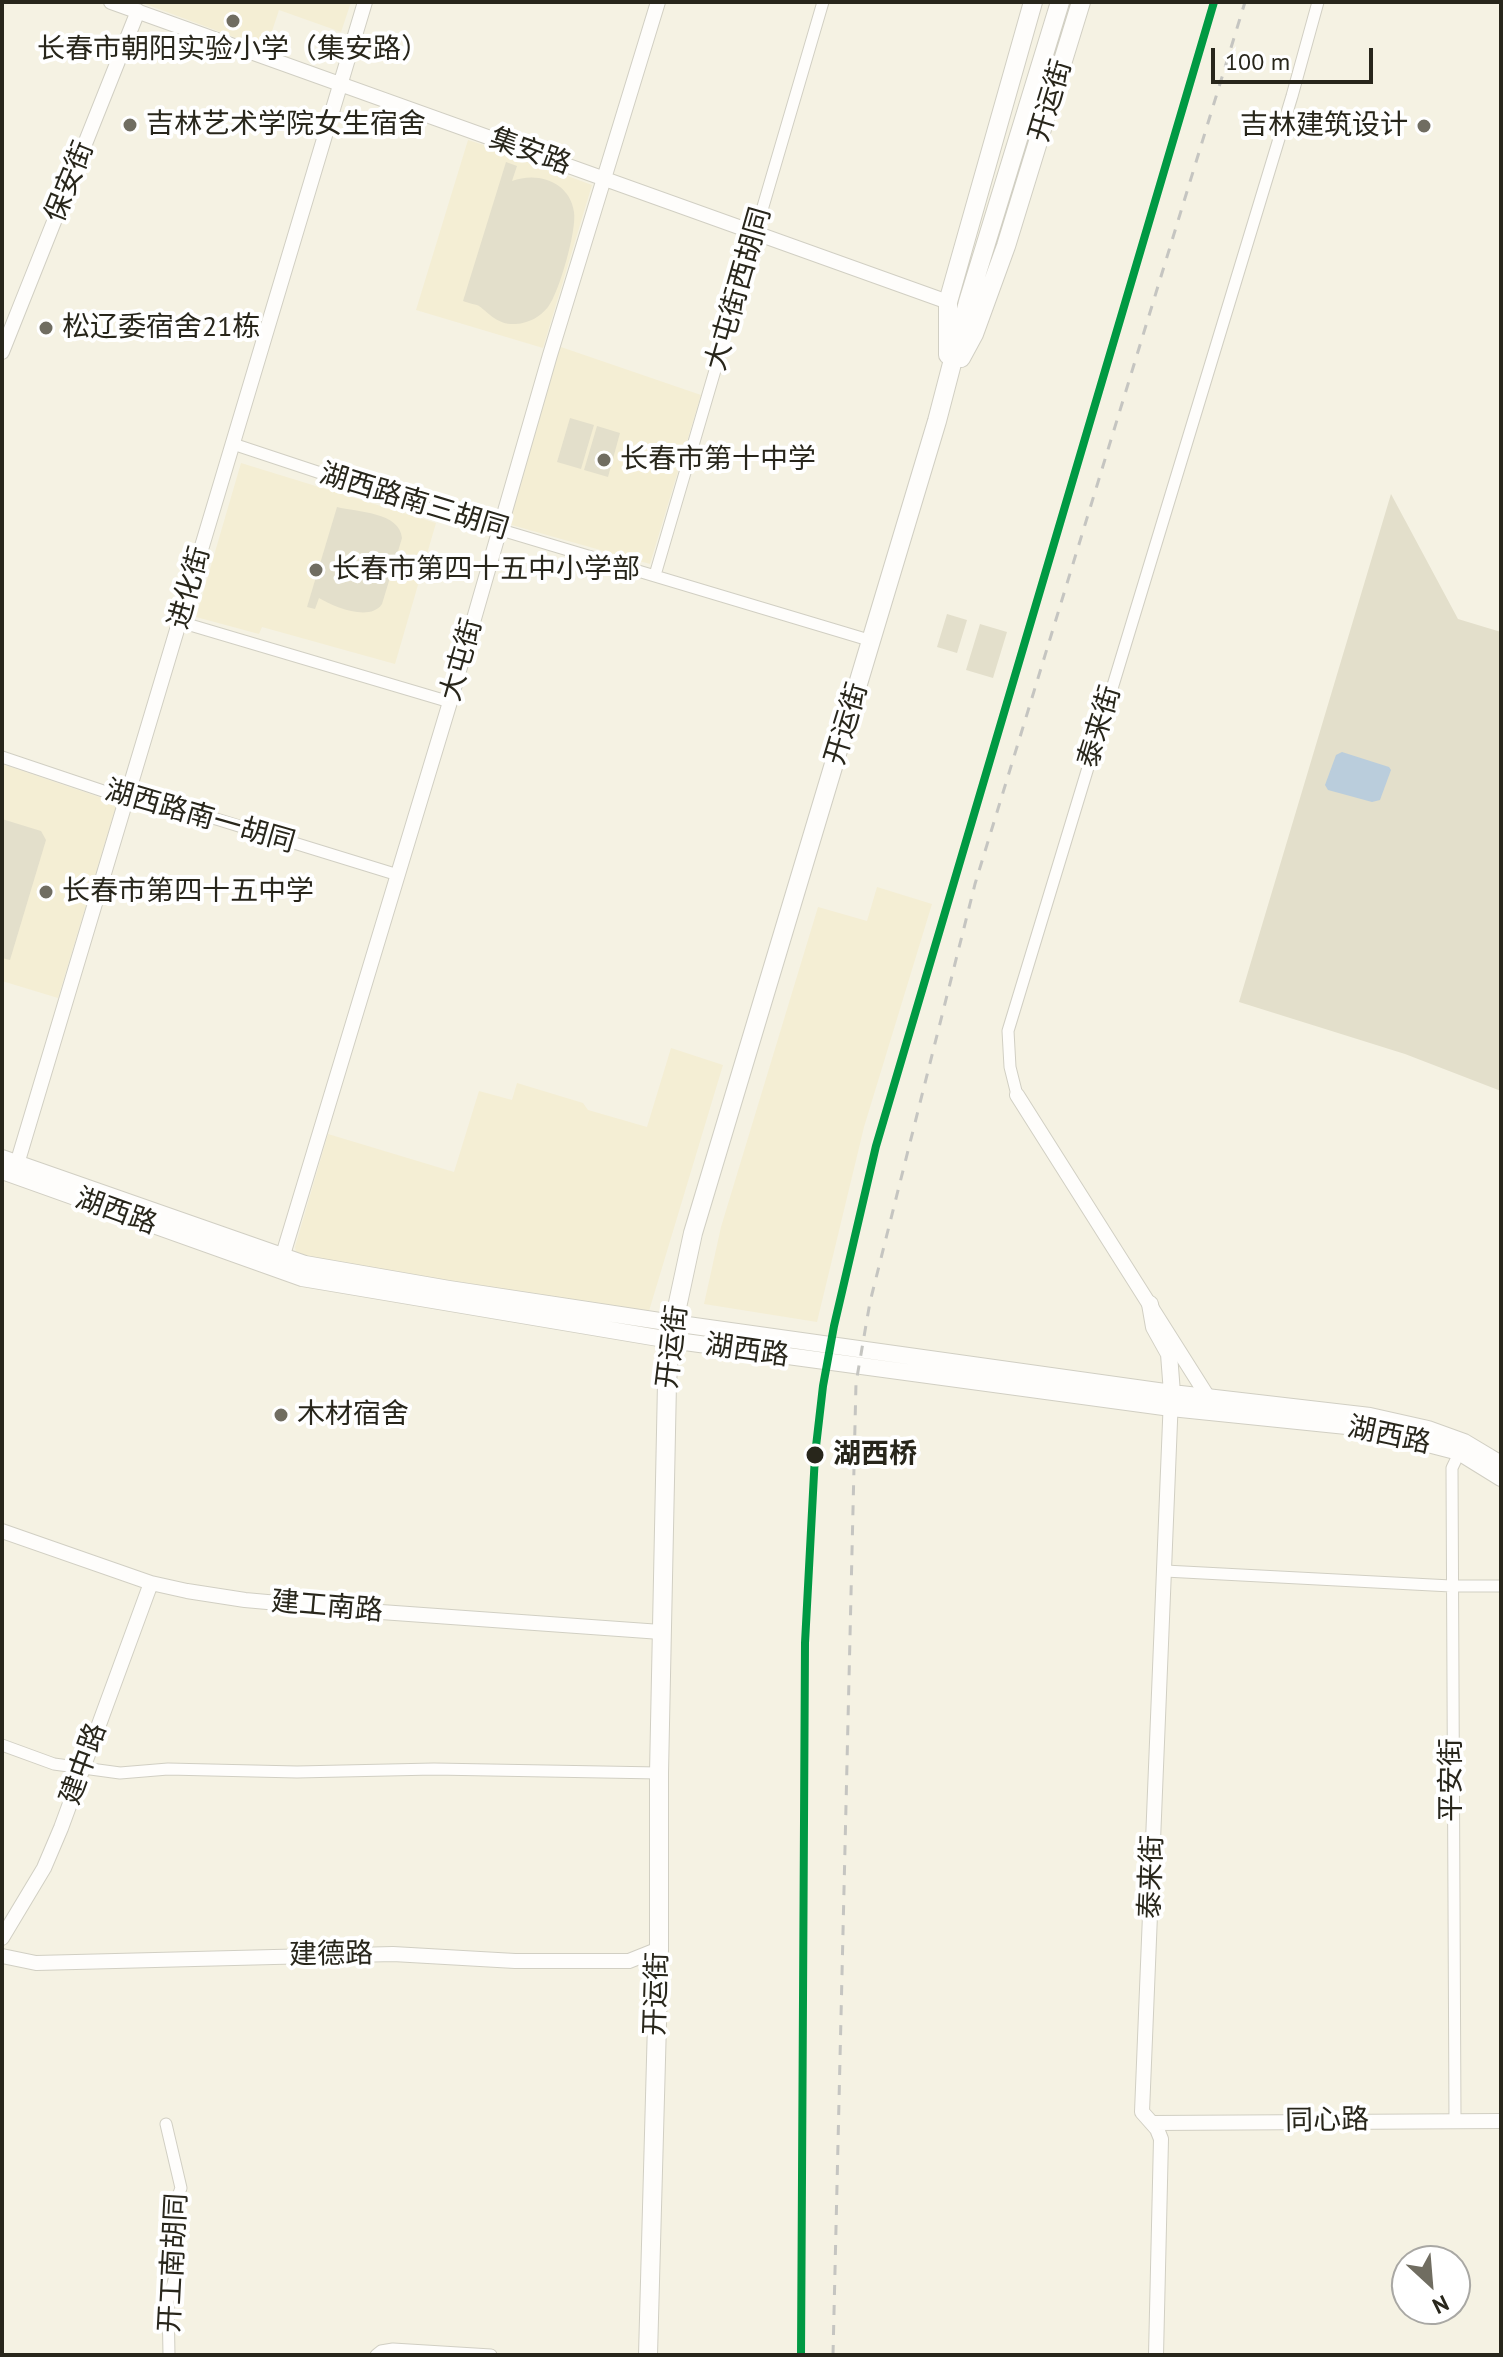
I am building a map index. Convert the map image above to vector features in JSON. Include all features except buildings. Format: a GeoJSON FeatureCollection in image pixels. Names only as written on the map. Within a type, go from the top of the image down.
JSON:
{"type":"FeatureCollection","features":[{"type":"Feature","properties":{"kind":"main road","name":"开运街"},"geometry":{"type":"LineString","coordinates":[[949,378],[948,302],[1033,2]]}},
{"type":"Feature","properties":{"kind":"main road","name":"开运街"},"geometry":{"type":"LineString","coordinates":[[648,2355],[659,1949],[661,1632],[671,1331],[693,1233],[872,641],[949,378],[968,302],[1060,2]]}},
{"type":"Feature","properties":{"kind":"main road","name":"开运街"},"geometry":{"type":"LineString","coordinates":[[949,378],[974,334],[1006,246],[1081,2]]}},
{"type":"Feature","properties":{"kind":"main road","name":"湖西路"},"geometry":{"type":"LineString","coordinates":[[9,1167],[282,1265],[302,1278],[1171,1400],[1217,1412],[1366,1428],[1462,1447],[1501,1478]]}},
{"type":"Feature","properties":{"kind":"main road"},"geometry":{"type":"LineString","coordinates":[[1150,1304],[1154,1327],[1169,1354],[1171,1400]]}},
{"type":"Feature","properties":{"kind":"main road","name":"湖西路"},"geometry":{"type":"LineString","coordinates":[[1171,1400],[1207,1397],[1370,1416],[1428,1429],[1501,1464]]}},
{"type":"Feature","properties":{"kind":"street","name":"集安路"},"geometry":{"type":"LineString","coordinates":[[111,2],[948,302]]}},
{"type":"Feature","properties":{"kind":"street","name":"进化街"},"geometry":{"type":"LineString","coordinates":[[9,1167],[128,796],[365,2]]}},
{"type":"Feature","properties":{"kind":"street","name":"大屯街"},"geometry":{"type":"LineString","coordinates":[[282,1265],[550,355],[658,2]]}},
{"type":"Feature","properties":{"kind":"street","name":"大屯街西胡同"},"geometry":{"type":"LineString","coordinates":[[655,575],[823,2]]}},
{"type":"Feature","properties":{"kind":"street","name":"泰来街"},"geometry":{"type":"LineString","coordinates":[[1217,1412],[1017,1095],[1010,1067],[1008,1031],[1318,2]]}},
{"type":"Feature","properties":{"kind":"street","name":"保安街"},"geometry":{"type":"LineString","coordinates":[[2,352],[138,11]]}},
{"type":"Feature","properties":{"kind":"street","name":"湖西路南三胡同"},"geometry":{"type":"LineString","coordinates":[[233,444],[411,503],[872,641]]}},
{"type":"Feature","properties":{"kind":"street"},"geometry":{"type":"LineString","coordinates":[[180,622],[450,702]]}},
{"type":"Feature","properties":{"kind":"street","name":"湖西路南一胡同"},"geometry":{"type":"LineString","coordinates":[[2,757],[121,797],[135,794],[398,875]]}},
{"type":"Feature","properties":{"kind":"street","name":"泰来街"},"geometry":{"type":"LineString","coordinates":[[1156,2355],[1161,2139],[1153,2123],[1142,2112],[1171,1400]]}},
{"type":"Feature","properties":{"kind":"street","name":"平安街"},"geometry":{"type":"LineString","coordinates":[[1455,2120],[1452,1468],[1462,1447]]}},
{"type":"Feature","properties":{"kind":"street","name":"建工南路"},"geometry":{"type":"LineString","coordinates":[[2,1531],[151,1583],[245,1600],[661,1632]]}},
{"type":"Feature","properties":{"kind":"street"},"geometry":{"type":"LineString","coordinates":[[1165,1571],[1501,1586]]}},
{"type":"Feature","properties":{"kind":"street","name":"建中路"},"geometry":{"type":"LineString","coordinates":[[2,1938],[44,1868],[151,1583]]}},
{"type":"Feature","properties":{"kind":"street"},"geometry":{"type":"LineString","coordinates":[[2,1745],[54,1764],[120,1773],[168,1769],[659,1773]]}},
{"type":"Feature","properties":{"kind":"street","name":"建德路"},"geometry":{"type":"LineString","coordinates":[[2,1956],[36,1963],[393,1954],[515,1961],[629,1961],[659,1949]]}},
{"type":"Feature","properties":{"kind":"street","name":"同心路"},"geometry":{"type":"LineString","coordinates":[[1153,2123],[1501,2121]]}},
{"type":"Feature","properties":{"kind":"street"},"geometry":{"type":"LineString","coordinates":[[1161,2139],[1165,2130],[1174,2123]]}},
{"type":"Feature","properties":{"kind":"street","name":"开工南胡同"},"geometry":{"type":"LineString","coordinates":[[166,2124],[181,2188],[174,2207],[177,2253],[176,2273],[168,2301],[169,2355]]}},
{"type":"Feature","properties":{"kind":"street"},"geometry":{"type":"LineString","coordinates":[[376,2355],[393,2349],[491,2355]]}},
{"type":"Feature","properties":{"kind":"shaded area","name":"长春市朝阳实验小学（集安路）"},"geometry":{"type":"Polygon","coordinates":[[[140,2],[351,2],[341,32],[279,10],[266,49],[140,2]]]}},
{"type":"Feature","properties":{"kind":"shaded area"},"geometry":{"type":"Polygon","coordinates":[[[468,140],[532,160],[532,163],[592,185],[543,348],[416,310],[468,140]]]}},
{"type":"Feature","properties":{"kind":"shaded area"},"geometry":{"type":"Polygon","coordinates":[[[506,162],[517,166],[512,181],[532,177],[559,186],[566,193],[574,212],[570,246],[552,300],[538,317],[516,324],[500,321],[479,306],[463,301],[506,162]]]}},
{"type":"Feature","properties":{"kind":"shaded area","name":"长春市第十中学"},"geometry":{"type":"Polygon","coordinates":[[[558,346],[701,395],[650,564],[508,524],[558,346]]]}},
{"type":"Feature","properties":{"kind":"shaded area"},"geometry":{"type":"Polygon","coordinates":[[[570,418],[594,425],[581,469],[557,462],[570,418]]]}},
{"type":"Feature","properties":{"kind":"shaded area"},"geometry":{"type":"Polygon","coordinates":[[[597,426],[620,433],[608,477],[584,470],[597,426]]]}},
{"type":"Feature","properties":{"kind":"shaded area","name":"长春市第四十五中小学部"},"geometry":{"type":"Polygon","coordinates":[[[241,463],[436,523],[395,664],[262,627],[259,634],[196,617],[241,463]]]}},
{"type":"Feature","properties":{"kind":"shaded area"},"geometry":{"type":"Polygon","coordinates":[[[1391,494],[1458,619],[1501,632],[1501,1091],[1405,1054],[1239,1002],[1391,494]]]}},
{"type":"Feature","properties":{"kind":"shaded area"},"geometry":{"type":"Polygon","coordinates":[[[337,507],[386,518],[399,529],[402,538],[382,604],[369,612],[342,609],[319,598],[315,609],[307,607],[337,507]]]}},
{"type":"Feature","properties":{"kind":"shaded area"},"geometry":{"type":"Polygon","coordinates":[[[947,614],[967,620],[957,653],[937,647],[947,614]]]}},
{"type":"Feature","properties":{"kind":"shaded area"},"geometry":{"type":"Polygon","coordinates":[[[980,624],[1007,632],[993,678],[966,670],[980,624]]]}},
{"type":"Feature","properties":{"kind":"shaded area","name":"长春市第四十五中学"},"geometry":{"type":"Polygon","coordinates":[[[2,764],[117,803],[58,998],[2,981],[2,764]]]}},
{"type":"Feature","properties":{"kind":"shaded area"},"geometry":{"type":"Polygon","coordinates":[[[2,819],[41,831],[46,840],[10,960],[2,958],[2,819]]]}},
{"type":"Feature","properties":{"kind":"shaded area"},"geometry":{"type":"Polygon","coordinates":[[[877,887],[932,904],[864,1127],[817,1322],[704,1304],[721,1227],[818,907],[867,921],[877,887]]]}},
{"type":"Feature","properties":{"kind":"shaded area"},"geometry":{"type":"Polygon","coordinates":[[[671,1048],[723,1065],[649,1311],[392,1272],[296,1253],[295,1247],[328,1134],[454,1172],[479,1091],[512,1100],[517,1083],[583,1103],[588,1110],[647,1127],[671,1048]]]}},
{"type":"Feature","properties":{"kind":"water"},"geometry":{"type":"Polygon","coordinates":[[[1342,752],[1389,767],[1391,770],[1380,800],[1372,802],[1328,790],[1325,785],[1336,755],[1342,752]]]}},
{"type":"Feature","properties":{"kind":"railway"},"geometry":{"type":"LineString","coordinates":[[833,2355],[856,1383],[870,1302],[975,884],[1245,2]]}},
{"type":"Feature","properties":{"kind":"transit line"},"geometry":{"type":"LineString","coordinates":[[801,2355],[805,1643],[815,1455],[823,1386],[876,1146],[1214,2]]}},
{"type":"Feature","properties":{"kind":"place","name":"长春市朝阳实验小学（集安路）"},"geometry":{"type":"Point","coordinates":[233,21]}},
{"type":"Feature","properties":{"kind":"place","name":"吉林艺术学院女生宿舍"},"geometry":{"type":"Point","coordinates":[130,125]}},
{"type":"Feature","properties":{"kind":"place","name":"吉林建筑设计"},"geometry":{"type":"Point","coordinates":[1424,126]}},
{"type":"Feature","properties":{"kind":"place","name":"松辽委宿舍21栋"},"geometry":{"type":"Point","coordinates":[46,328]}},
{"type":"Feature","properties":{"kind":"place","name":"长春市第十中学"},"geometry":{"type":"Point","coordinates":[604,460]}},
{"type":"Feature","properties":{"kind":"place","name":"长春市第四十五中小学部"},"geometry":{"type":"Point","coordinates":[316,570]}},
{"type":"Feature","properties":{"kind":"place","name":"长春市第四十五中学"},"geometry":{"type":"Point","coordinates":[46,892]}},
{"type":"Feature","properties":{"kind":"place","name":"木材宿舍"},"geometry":{"type":"Point","coordinates":[281,1415]}},
{"type":"Feature","properties":{"kind":"place","name":"湖西桥"},"geometry":{"type":"Point","coordinates":[815,1455]}}]}
